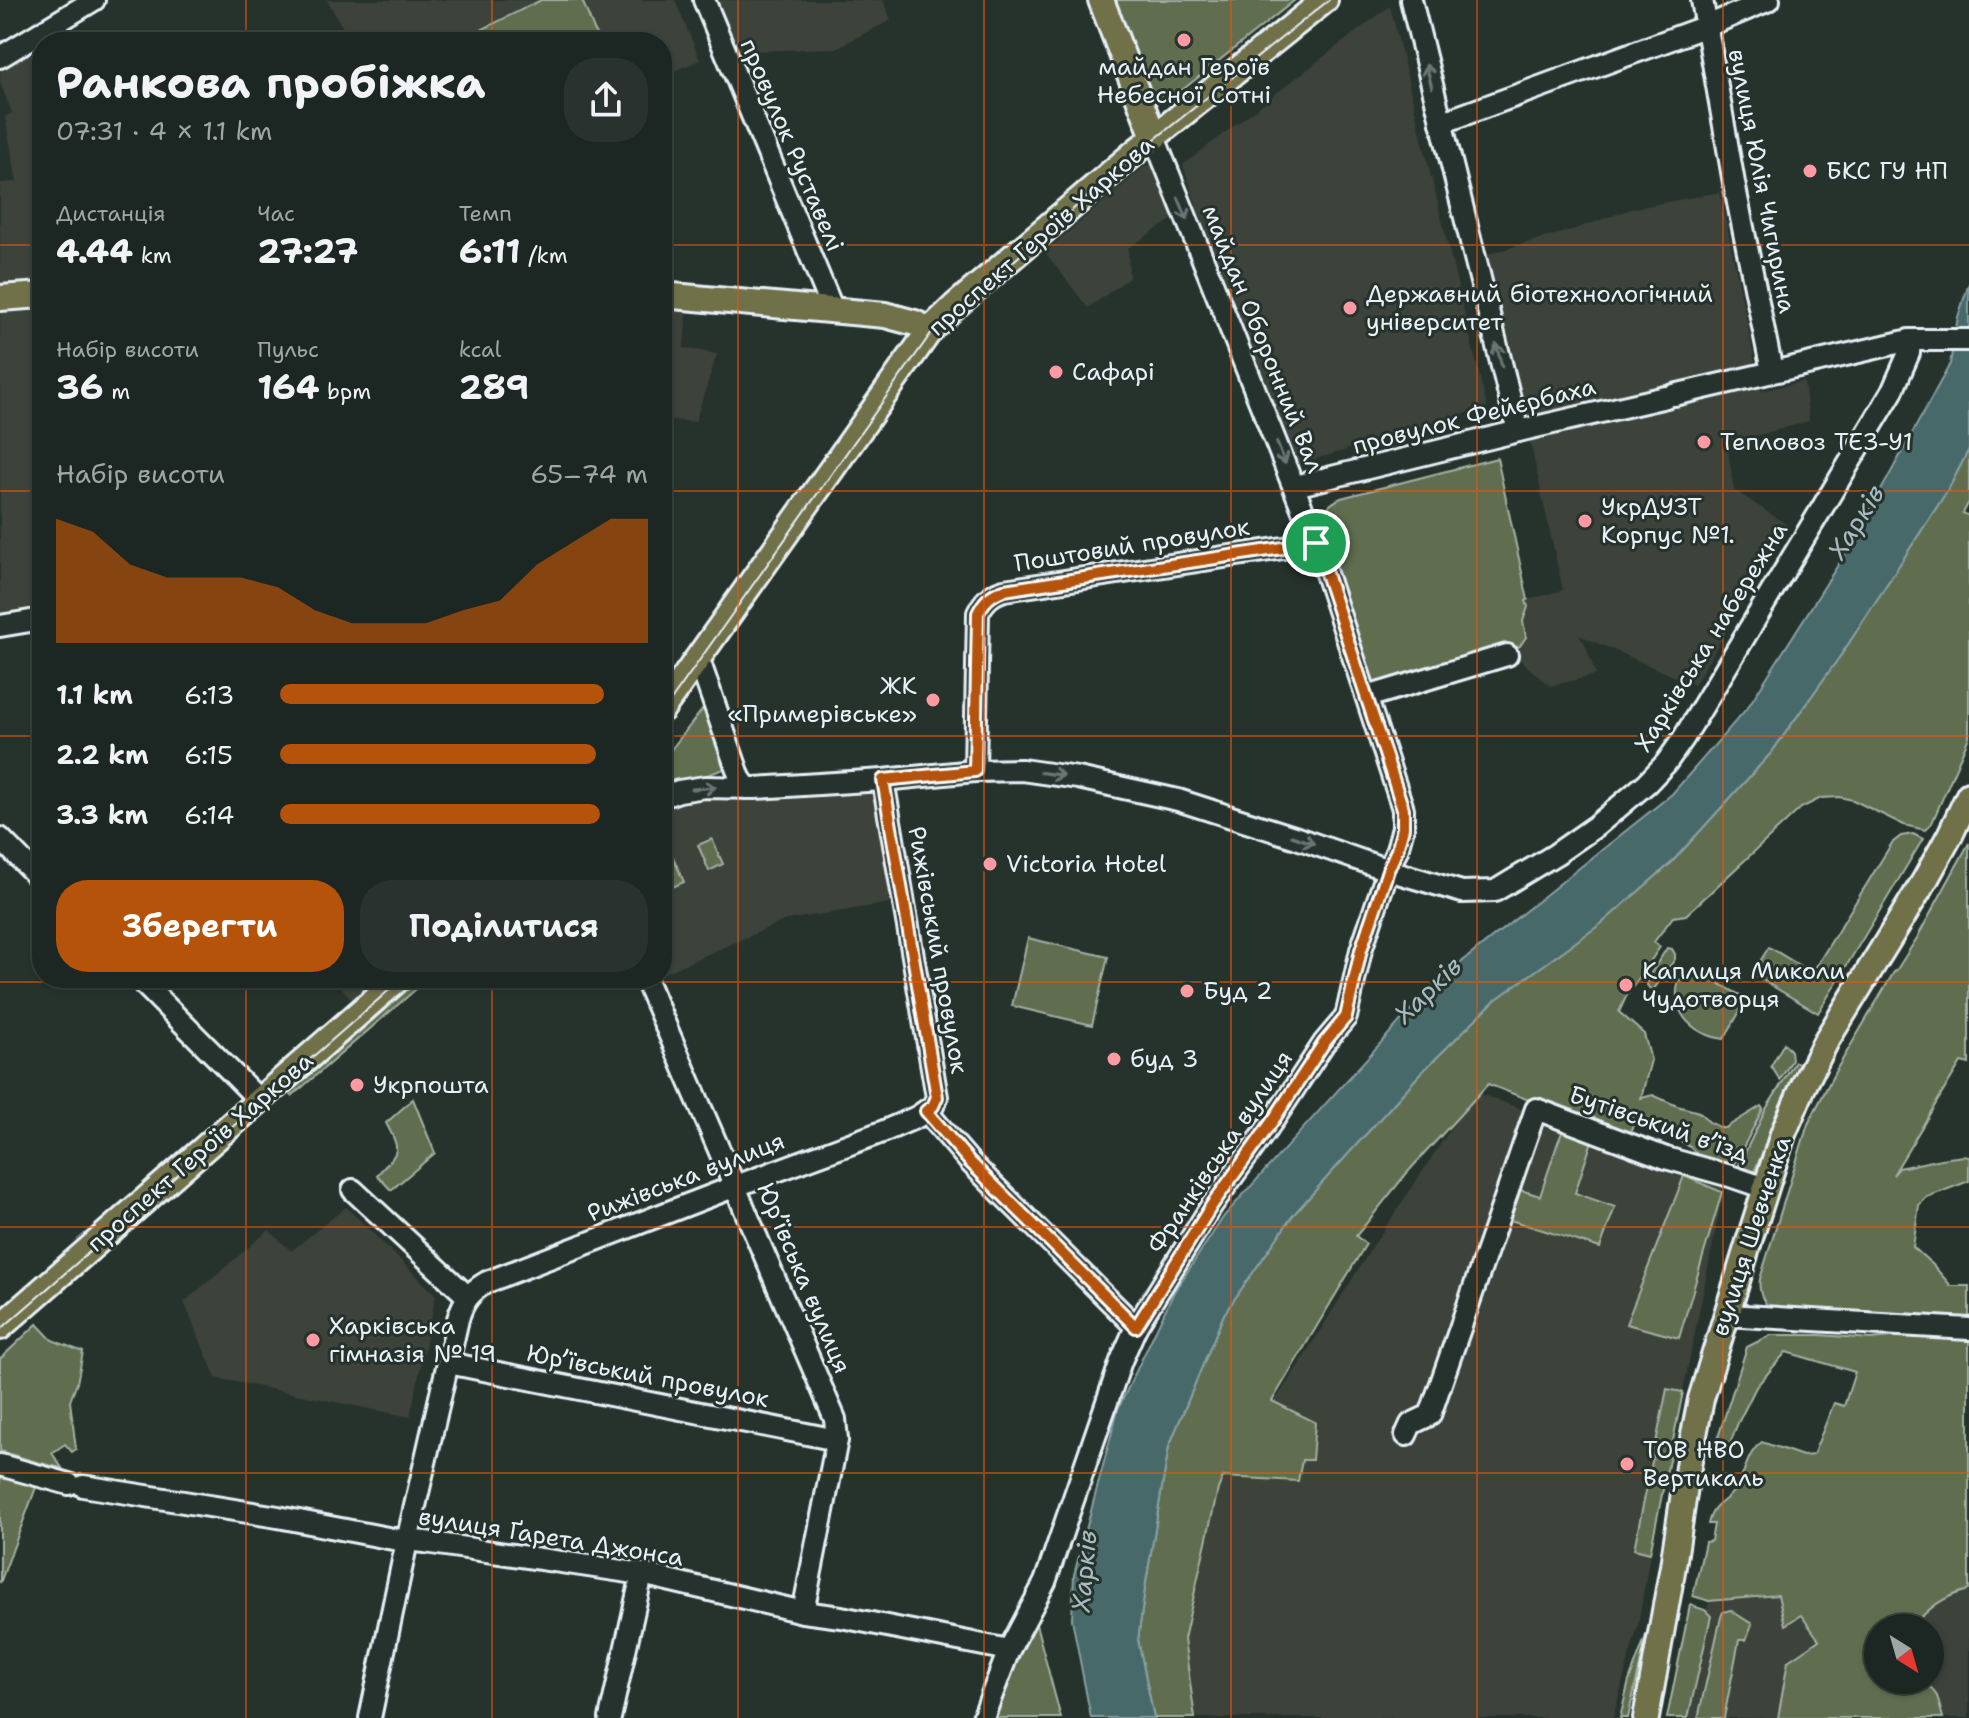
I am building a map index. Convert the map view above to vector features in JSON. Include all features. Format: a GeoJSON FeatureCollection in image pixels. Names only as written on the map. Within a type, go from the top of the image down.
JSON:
{"type":"FeatureCollection","features":[{"type":"Feature","properties":{"kind":"main road"},"geometry":{"type":"LineString","coordinates":[[1101,0],[1154,137]]}},
{"type":"Feature","properties":{"kind":"main road","name":"проспект Героїв Харкова"},"geometry":{"type":"LineString","coordinates":[[672,696],[930,330],[1154,137],[1325,0]]}},
{"type":"Feature","properties":{"kind":"main road"},"geometry":{"type":"LineString","coordinates":[[0,298],[32,296]]}},
{"type":"Feature","properties":{"kind":"main road"},"geometry":{"type":"LineString","coordinates":[[672,296],[885,315],[930,330]]}},
{"type":"Feature","properties":{"kind":"main road","name":"вулиця Шевченка"},"geometry":{"type":"LineString","coordinates":[[1646,1718],[1701,1399],[1765,1188],[1793,1110],[1826,1041],[1925,880],[1969,795]]}},
{"type":"Feature","properties":{"kind":"main road","name":"проспект Героїв Харкова"},"geometry":{"type":"LineString","coordinates":[[0,1327],[256,1097],[387,988]]}},
{"type":"Feature","properties":{"kind":"street"},"geometry":{"type":"LineString","coordinates":[[41,32],[94,0]]}},
{"type":"Feature","properties":{"kind":"street","name":"провулок Руставелі"},"geometry":{"type":"LineString","coordinates":[[704,0],[833,310]]}},
{"type":"Feature","properties":{"kind":"street"},"geometry":{"type":"LineString","coordinates":[[1411,0],[1518,431]]}},
{"type":"Feature","properties":{"kind":"street","name":"вулиця Юлія Чигирина"},"geometry":{"type":"LineString","coordinates":[[1702,0],[1734,183],[1772,371]]}},
{"type":"Feature","properties":{"kind":"street"},"geometry":{"type":"LineString","coordinates":[[1441,123],[1707,26],[1769,0]]}},
{"type":"Feature","properties":{"kind":"street"},"geometry":{"type":"LineString","coordinates":[[0,57],[32,38]]}},
{"type":"Feature","properties":{"kind":"street","name":"майдан Оборонний Вал"},"geometry":{"type":"LineString","coordinates":[[1154,137],[1295,486],[1367,697]]}},
{"type":"Feature","properties":{"kind":"street","name":"провулок Фейєрбаха"},"geometry":{"type":"LineString","coordinates":[[1295,486],[1910,340],[1969,340]]}},
{"type":"Feature","properties":{"kind":"street","name":"Харківська набережна"},"geometry":{"type":"LineString","coordinates":[[672,793],[705,787],[747,788],[1022,770],[1078,778],[1178,800],[1462,892],[1495,891],[1596,826],[1666,763],[1892,392],[1909,353],[1910,340]]}},
{"type":"Feature","properties":{"kind":"street","name":"Поштовий провулок"},"geometry":{"type":"LineString","coordinates":[[975,771],[978,613],[995,593],[1316,543]]}},
{"type":"Feature","properties":{"kind":"street"},"geometry":{"type":"LineString","coordinates":[[0,626],[32,621]]}},
{"type":"Feature","properties":{"kind":"street"},"geometry":{"type":"LineString","coordinates":[[1367,697],[1507,655]]}},
{"type":"Feature","properties":{"kind":"street"},"geometry":{"type":"LineString","coordinates":[[699,660],[740,778],[747,788]]}},
{"type":"Feature","properties":{"kind":"street","name":"Франківська вулиця"},"geometry":{"type":"LineString","coordinates":[[983,1718],[1009,1650],[1045,1582],[1121,1361],[1136,1327],[1212,1205],[1324,1043],[1346,1017],[1361,950],[1403,828],[1403,809],[1367,697]]}},
{"type":"Feature","properties":{"kind":"street","name":"Рижівський провулок"},"geometry":{"type":"LineString","coordinates":[[883,780],[937,1097],[933,1106],[926,1111]]}},
{"type":"Feature","properties":{"kind":"street"},"geometry":{"type":"LineString","coordinates":[[0,838],[32,871]]}},
{"type":"Feature","properties":{"kind":"street"},"geometry":{"type":"LineString","coordinates":[[148,988],[256,1097]]}},
{"type":"Feature","properties":{"kind":"street","name":"Юр’ївська вулиця"},"geometry":{"type":"LineString","coordinates":[[649,988],[835,1419],[837,1440],[803,1612]]}},
{"type":"Feature","properties":{"kind":"street","name":"Бутівський в’їзд"},"geometry":{"type":"LineString","coordinates":[[1406,1435],[1411,1424],[1430,1415],[1536,1109],[1666,1158],[1765,1188]]}},
{"type":"Feature","properties":{"kind":"street"},"geometry":{"type":"LineString","coordinates":[[926,1111],[970,1162],[1136,1327]]}},
{"type":"Feature","properties":{"kind":"street","name":"Рижівська вулиця"},"geometry":{"type":"LineString","coordinates":[[467,1296],[487,1282],[882,1132],[926,1111]]}},
{"type":"Feature","properties":{"kind":"street"},"geometry":{"type":"LineString","coordinates":[[353,1190],[467,1296],[461,1307],[407,1541],[370,1718]]}},
{"type":"Feature","properties":{"kind":"street"},"geometry":{"type":"LineString","coordinates":[[1726,1315],[1969,1329]]}},
{"type":"Feature","properties":{"kind":"street","name":"Юр’ївський провулок"},"geometry":{"type":"LineString","coordinates":[[448,1363],[837,1440]]}},
{"type":"Feature","properties":{"kind":"street","name":"вулиця Ґарета Джонса"},"geometry":{"type":"LineString","coordinates":[[0,1465],[76,1485],[407,1541],[642,1574],[803,1612],[1009,1650]]}},
{"type":"Feature","properties":{"kind":"street"},"geometry":{"type":"LineString","coordinates":[[610,1718],[642,1574]]}},
{"type":"Feature","properties":{"kind":"shaded area"},"geometry":{"type":"Polygon","coordinates":[[[327,0],[675,0],[700,60],[672,72],[672,32],[345,32],[327,0]]]}},
{"type":"Feature","properties":{"kind":"shaded area"},"geometry":{"type":"Polygon","coordinates":[[[711,0],[883,0],[891,20],[836,48],[752,51],[736,58],[711,0]]]}},
{"type":"Feature","properties":{"kind":"shaded area","name":"Державний біотехнологічний університет"},"geometry":{"type":"Polygon","coordinates":[[[1390,6],[1487,407],[1299,464],[1183,165],[1390,6]]]}},
{"type":"Feature","properties":{"kind":"shaded area"},"geometry":{"type":"Polygon","coordinates":[[[32,46],[32,287],[0,289],[0,183],[17,182],[5,117],[12,113],[0,82],[0,65],[32,46]]]}},
{"type":"Feature","properties":{"kind":"shaded area"},"geometry":{"type":"Polygon","coordinates":[[[1152,163],[1157,165],[1179,215],[1128,248],[1129,278],[1088,308],[1045,252],[1152,163]]]}},
{"type":"Feature","properties":{"kind":"shaded area"},"geometry":{"type":"Polygon","coordinates":[[[1720,192],[1761,391],[1804,381],[1809,421],[1727,444],[1734,490],[1789,526],[1694,685],[1579,635],[1596,675],[1550,686],[1520,660],[1493,649],[1482,631],[1479,613],[1563,590],[1488,254],[1631,209],[1720,192]]]}},
{"type":"Feature","properties":{"kind":"shaded area"},"geometry":{"type":"Polygon","coordinates":[[[672,301],[687,303],[684,348],[717,354],[695,422],[672,420],[672,301]]]}},
{"type":"Feature","properties":{"kind":"shaded area"},"geometry":{"type":"Polygon","coordinates":[[[32,305],[32,616],[0,621],[0,307],[32,305]]]}},
{"type":"Feature","properties":{"kind":"shaded area"},"geometry":{"type":"Polygon","coordinates":[[[873,787],[897,902],[786,920],[672,970],[672,802],[716,796],[873,787]]]}},
{"type":"Feature","properties":{"kind":"shaded area"},"geometry":{"type":"Polygon","coordinates":[[[342,988],[366,988],[352,1000],[342,988]]]}},
{"type":"Feature","properties":{"kind":"shaded area"},"geometry":{"type":"Polygon","coordinates":[[[1475,1092],[1725,1184],[1638,1625],[1613,1718],[1195,1718],[1184,1639],[1223,1477],[1475,1092]]]}},
{"type":"Feature","properties":{"kind":"shaded area","name":"Харківська гімназія № 19"},"geometry":{"type":"Polygon","coordinates":[[[346,1207],[436,1295],[410,1417],[216,1378],[184,1302],[269,1230],[291,1251],[346,1207]]]}},
{"type":"Feature","properties":{"kind":"shaded area"},"geometry":{"type":"Polygon","coordinates":[[[1969,1473],[1969,1718],[1681,1718],[1709,1601],[1813,1590],[1864,1620],[1864,1694],[1944,1694],[1944,1614],[1900,1614],[1969,1473]]]}},
{"type":"Feature","properties":{"kind":"green space"},"geometry":{"type":"Polygon","coordinates":[[[541,0],[582,0],[595,32],[477,32],[541,0]]]}},
{"type":"Feature","properties":{"kind":"green space","name":"майдан Героїв Небесної Сотні"},"geometry":{"type":"Polygon","coordinates":[[[1108,0],[1295,0],[1176,95],[1162,100],[1148,95],[1108,0]]]}},
{"type":"Feature","properties":{"kind":"green space"},"geometry":{"type":"Polygon","coordinates":[[[1969,449],[1969,502],[1963,513],[1969,516],[1969,737],[1932,823],[1925,830],[1904,825],[1853,800],[1839,797],[1821,798],[1801,808],[1686,915],[1673,917],[1654,942],[1660,947],[1619,1012],[1644,1034],[1651,1060],[1641,1098],[1653,1095],[1699,1112],[1721,1128],[1761,1106],[1763,1109],[1732,1169],[1696,1163],[1696,1153],[1669,1129],[1660,1123],[1648,1124],[1636,1114],[1629,1139],[1488,1084],[1406,1174],[1356,1236],[1366,1244],[1272,1401],[1315,1422],[1312,1460],[1302,1460],[1298,1481],[1223,1477],[1184,1639],[1195,1718],[1154,1718],[1138,1640],[1169,1446],[1224,1314],[1293,1215],[1421,1073],[1495,1000],[1602,923],[1671,863],[1771,753],[1843,652],[1949,488],[1969,449]]]}},
{"type":"Feature","properties":{"kind":"green space"},"geometry":{"type":"Polygon","coordinates":[[[1497,458],[1528,600],[1523,621],[1526,637],[1520,646],[1511,650],[1374,686],[1348,604],[1338,591],[1342,587],[1337,572],[1331,570],[1316,531],[1324,530],[1325,510],[1341,498],[1497,458]]]}},
{"type":"Feature","properties":{"kind":"green space"},"geometry":{"type":"Polygon","coordinates":[[[706,705],[730,767],[672,785],[672,748],[706,705]]]}},
{"type":"Feature","properties":{"kind":"green space"},"geometry":{"type":"Polygon","coordinates":[[[1913,834],[1923,839],[1818,1013],[1752,974],[1769,947],[1812,973],[1892,843],[1901,836],[1913,834]]]}},
{"type":"Feature","properties":{"kind":"green space"},"geometry":{"type":"Polygon","coordinates":[[[712,839],[723,864],[709,871],[698,845],[712,839]]]}},
{"type":"Feature","properties":{"kind":"green space"},"geometry":{"type":"Polygon","coordinates":[[[1969,843],[1969,1064],[1961,1062],[1893,1175],[1899,1168],[1969,1157],[1969,1181],[1927,1197],[1919,1205],[1913,1247],[1951,1286],[1969,1286],[1969,1320],[1772,1310],[1762,1296],[1760,1279],[1808,1124],[1835,1072],[1917,938],[1969,843]]]}},
{"type":"Feature","properties":{"kind":"green space"},"geometry":{"type":"Polygon","coordinates":[[[672,857],[684,882],[672,887],[672,857]]]}},
{"type":"Feature","properties":{"kind":"green space"},"geometry":{"type":"Polygon","coordinates":[[[1028,938],[1108,957],[1092,1025],[1012,1006],[1028,938]]]}},
{"type":"Feature","properties":{"kind":"green space"},"geometry":{"type":"Polygon","coordinates":[[[1667,948],[1672,949],[1675,959],[1654,989],[1650,989],[1647,985],[1649,976],[1667,948]]]}},
{"type":"Feature","properties":{"kind":"green space"},"geometry":{"type":"Polygon","coordinates":[[[1693,969],[1747,999],[1724,1039],[1697,1029],[1680,1010],[1678,986],[1686,973],[1693,969]]]}},
{"type":"Feature","properties":{"kind":"green space"},"geometry":{"type":"Polygon","coordinates":[[[410,988],[417,988],[292,1096],[289,1093],[410,988]]]}},
{"type":"Feature","properties":{"kind":"green space"},"geometry":{"type":"Polygon","coordinates":[[[1784,1043],[1791,1051],[1792,1060],[1780,1080],[1771,1066],[1784,1043]]]}},
{"type":"Feature","properties":{"kind":"green space"},"geometry":{"type":"Polygon","coordinates":[[[1795,1062],[1801,1066],[1754,1172],[1750,1175],[1737,1169],[1766,1109],[1795,1062]]]}},
{"type":"Feature","properties":{"kind":"green space"},"geometry":{"type":"Polygon","coordinates":[[[413,1099],[435,1153],[391,1190],[377,1175],[396,1151],[386,1123],[413,1099]]]}},
{"type":"Feature","properties":{"kind":"green space"},"geometry":{"type":"Polygon","coordinates":[[[1565,1125],[1593,1138],[1575,1193],[1615,1207],[1600,1248],[1507,1219],[1517,1189],[1540,1196],[1565,1125]]]}},
{"type":"Feature","properties":{"kind":"green space"},"geometry":{"type":"Polygon","coordinates":[[[1684,1176],[1722,1192],[1679,1338],[1626,1324],[1684,1176]]]}},
{"type":"Feature","properties":{"kind":"green space"},"geometry":{"type":"Polygon","coordinates":[[[37,1324],[52,1340],[83,1352],[70,1401],[76,1449],[72,1452],[65,1444],[52,1453],[62,1468],[0,1451],[0,1359],[37,1324]]]}},
{"type":"Feature","properties":{"kind":"green space"},"geometry":{"type":"Polygon","coordinates":[[[1923,1326],[1969,1329],[1969,1590],[1936,1604],[1925,1614],[1864,1614],[1864,1694],[1936,1694],[1943,1718],[1778,1718],[1788,1661],[1819,1640],[1801,1615],[1785,1625],[1778,1595],[1709,1601],[1693,1596],[1705,1542],[1711,1541],[1714,1524],[1708,1524],[1716,1507],[1736,1488],[1749,1457],[1762,1442],[1803,1456],[1813,1455],[1834,1403],[1844,1406],[1855,1372],[1786,1352],[1756,1387],[1727,1451],[1721,1455],[1713,1453],[1747,1347],[1771,1335],[1871,1339],[1901,1336],[1923,1326]]]}},
{"type":"Feature","properties":{"kind":"green space"},"geometry":{"type":"Polygon","coordinates":[[[1667,1389],[1683,1392],[1650,1553],[1634,1549],[1667,1389]]]}},
{"type":"Feature","properties":{"kind":"green space"},"geometry":{"type":"Polygon","coordinates":[[[0,1469],[38,1482],[0,1583],[0,1469]]]}},
{"type":"Feature","properties":{"kind":"green space"},"geometry":{"type":"Polygon","coordinates":[[[1690,1605],[1705,1610],[1711,1616],[1688,1718],[1667,1718],[1690,1605]]]}},
{"type":"Feature","properties":{"kind":"green space"},"geometry":{"type":"Polygon","coordinates":[[[1730,1610],[1752,1624],[1746,1640],[1739,1640],[1724,1718],[1698,1718],[1721,1617],[1723,1612],[1730,1610]]]}},
{"type":"Feature","properties":{"kind":"green space"},"geometry":{"type":"Polygon","coordinates":[[[1033,1613],[1061,1718],[991,1718],[1033,1613]]]}},
{"type":"Feature","properties":{"kind":"green space"},"geometry":{"type":"Polygon","coordinates":[[[1648,1630],[1628,1718],[1620,1718],[1629,1681],[1648,1630]]]}},
{"type":"Feature","properties":{"kind":"water","name":"Харків"},"geometry":{"type":"Polygon","coordinates":[[[1969,283],[1969,449],[1949,488],[1843,652],[1771,753],[1671,863],[1602,923],[1495,1000],[1421,1073],[1293,1215],[1224,1314],[1169,1446],[1138,1640],[1154,1718],[1091,1718],[1072,1619],[1074,1575],[1118,1409],[1174,1292],[1224,1216],[1434,984],[1672,794],[1748,707],[1855,538],[1950,364],[1958,317],[1969,283]]]}},
{"type":"Feature","properties":{"kind":"tram line"},"geometry":{"type":"LineString","coordinates":[[672,699],[932,332],[1140,151],[1329,0]]}},
{"type":"Feature","properties":{"kind":"tram line"},"geometry":{"type":"LineString","coordinates":[[0,1330],[392,988]]}},
{"type":"Feature","properties":{"kind":"place","name":"майдан Героїв Небесної Сотні"},"geometry":{"type":"Point","coordinates":[1184,40]}},
{"type":"Feature","properties":{"kind":"place","name":"БКС ГУ НП"},"geometry":{"type":"Point","coordinates":[1810,171]}},
{"type":"Feature","properties":{"kind":"place","name":"Державний біотехнологічний університет"},"geometry":{"type":"Point","coordinates":[1350,308]}},
{"type":"Feature","properties":{"kind":"place","name":"Сафарі"},"geometry":{"type":"Point","coordinates":[1056,372]}},
{"type":"Feature","properties":{"kind":"place","name":"Тепловоз ТЕ3-У1"},"geometry":{"type":"Point","coordinates":[1704,442]}},
{"type":"Feature","properties":{"kind":"place","name":"УкрДУЗТ Корпус №1."},"geometry":{"type":"Point","coordinates":[1585,521]}},
{"type":"Feature","properties":{"kind":"place","name":"ЖК «Примерівське»"},"geometry":{"type":"Point","coordinates":[933,700]}},
{"type":"Feature","properties":{"kind":"place","name":"Victoria Hotel"},"geometry":{"type":"Point","coordinates":[990,864]}},
{"type":"Feature","properties":{"kind":"place","name":"Каплиця Миколи Чудотворця"},"geometry":{"type":"Point","coordinates":[1626,985]}},
{"type":"Feature","properties":{"kind":"place","name":"Буд 2"},"geometry":{"type":"Point","coordinates":[1187,991]}},
{"type":"Feature","properties":{"kind":"place","name":"буд 3"},"geometry":{"type":"Point","coordinates":[1114,1059]}},
{"type":"Feature","properties":{"kind":"place","name":"Укрпошта"},"geometry":{"type":"Point","coordinates":[357,1085]}},
{"type":"Feature","properties":{"kind":"place","name":"Харківська гімназія № 19"},"geometry":{"type":"Point","coordinates":[313,1340]}},
{"type":"Feature","properties":{"kind":"place","name":"ТОВ НВО Вертикаль"},"geometry":{"type":"Point","coordinates":[1627,1464]}},
{"type":"Feature","properties":{"kind":"route"},"geometry":{"type":"LineString","coordinates":[[1316,543],[1403,809],[1403,828],[1361,950],[1346,1017],[1324,1043],[1212,1205],[1136,1327],[970,1162],[926,1111],[933,1106],[937,1097],[883,780],[975,771],[978,613],[995,593],[1316,543]]}}]}
